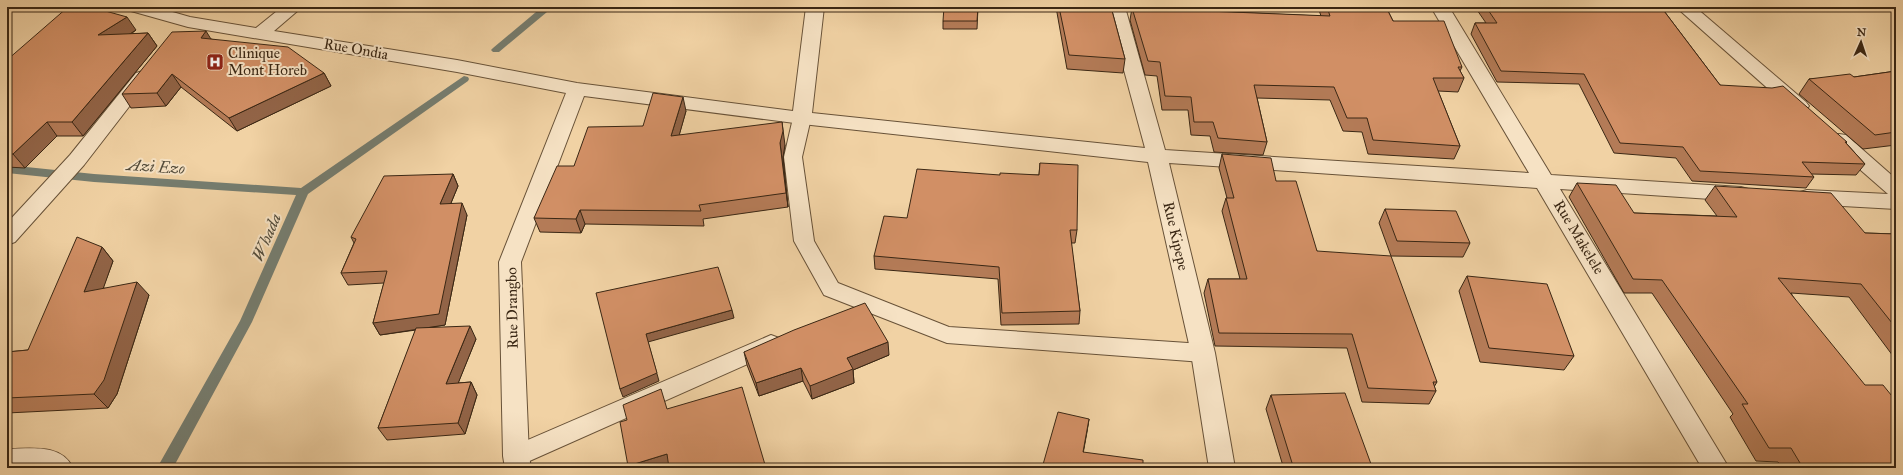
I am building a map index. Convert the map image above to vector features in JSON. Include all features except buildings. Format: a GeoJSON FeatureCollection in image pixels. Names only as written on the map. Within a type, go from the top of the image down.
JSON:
{"type":"FeatureCollection","features":[{"type":"Feature","properties":{"kind":"street","name":"Rue Ondia"},"geometry":{"type":"LineString","coordinates":[[137,7],[183,28],[260,33],[457,66],[487,73],[577,89],[802,118],[1157,156],[1761,195]]}},
{"type":"Feature","properties":{"kind":"street"},"geometry":{"type":"LineString","coordinates":[[260,33],[293,7]]}},
{"type":"Feature","properties":{"kind":"street"},"geometry":{"type":"LineString","coordinates":[[802,118],[815,7]]}},
{"type":"Feature","properties":{"kind":"street","name":"Rue Kipepe"},"geometry":{"type":"LineString","coordinates":[[1116,7],[1157,156],[1203,353],[1222,468]]}},
{"type":"Feature","properties":{"kind":"street","name":"Rue Makelele"},"geometry":{"type":"LineString","coordinates":[[1440,7],[1547,182],[1716,468]]}},
{"type":"Feature","properties":{"kind":"street"},"geometry":{"type":"LineString","coordinates":[[1685,7],[1896,190]]}},
{"type":"Feature","properties":{"kind":"street"},"geometry":{"type":"LineString","coordinates":[[7,237],[77,160],[154,64]]}},
{"type":"Feature","properties":{"kind":"street","name":"Rue Drangbo"},"geometry":{"type":"LineString","coordinates":[[517,462],[510,262],[577,89]]}},
{"type":"Feature","properties":{"kind":"street"},"geometry":{"type":"LineString","coordinates":[[1785,196],[1896,202]]}},
{"type":"Feature","properties":{"kind":"street"},"geometry":{"type":"LineString","coordinates":[[7,460],[49,460],[60,468]]}},
{"type":"Feature","properties":{"kind":"lane"},"geometry":{"type":"LineString","coordinates":[[802,118],[793,157],[804,241],[831,289],[947,335],[1203,353]]}},
{"type":"Feature","properties":{"kind":"lane"},"geometry":{"type":"LineString","coordinates":[[836,315],[865,302]]}},
{"type":"Feature","properties":{"kind":"lane"},"geometry":{"type":"LineString","coordinates":[[517,462],[792,334]]}},
{"type":"Feature","properties":{"kind":"waterway","name":"Whada"},"geometry":{"type":"LineString","coordinates":[[496,50],[548,7]]}},
{"type":"Feature","properties":{"kind":"waterway","name":"Whada"},"geometry":{"type":"LineString","coordinates":[[303,192],[464,79]]}},
{"type":"Feature","properties":{"kind":"waterway","name":"Azi Ezo"},"geometry":{"type":"LineString","coordinates":[[7,169],[94,178],[303,192]]}},
{"type":"Feature","properties":{"kind":"waterway","name":"Whada"},"geometry":{"type":"LineString","coordinates":[[164,468],[246,322],[303,192]]}},
{"type":"Feature","properties":{"kind":"place","name":"Clinique Mont Horeb"},"geometry":{"type":"Point","coordinates":[215,62]}}]}
